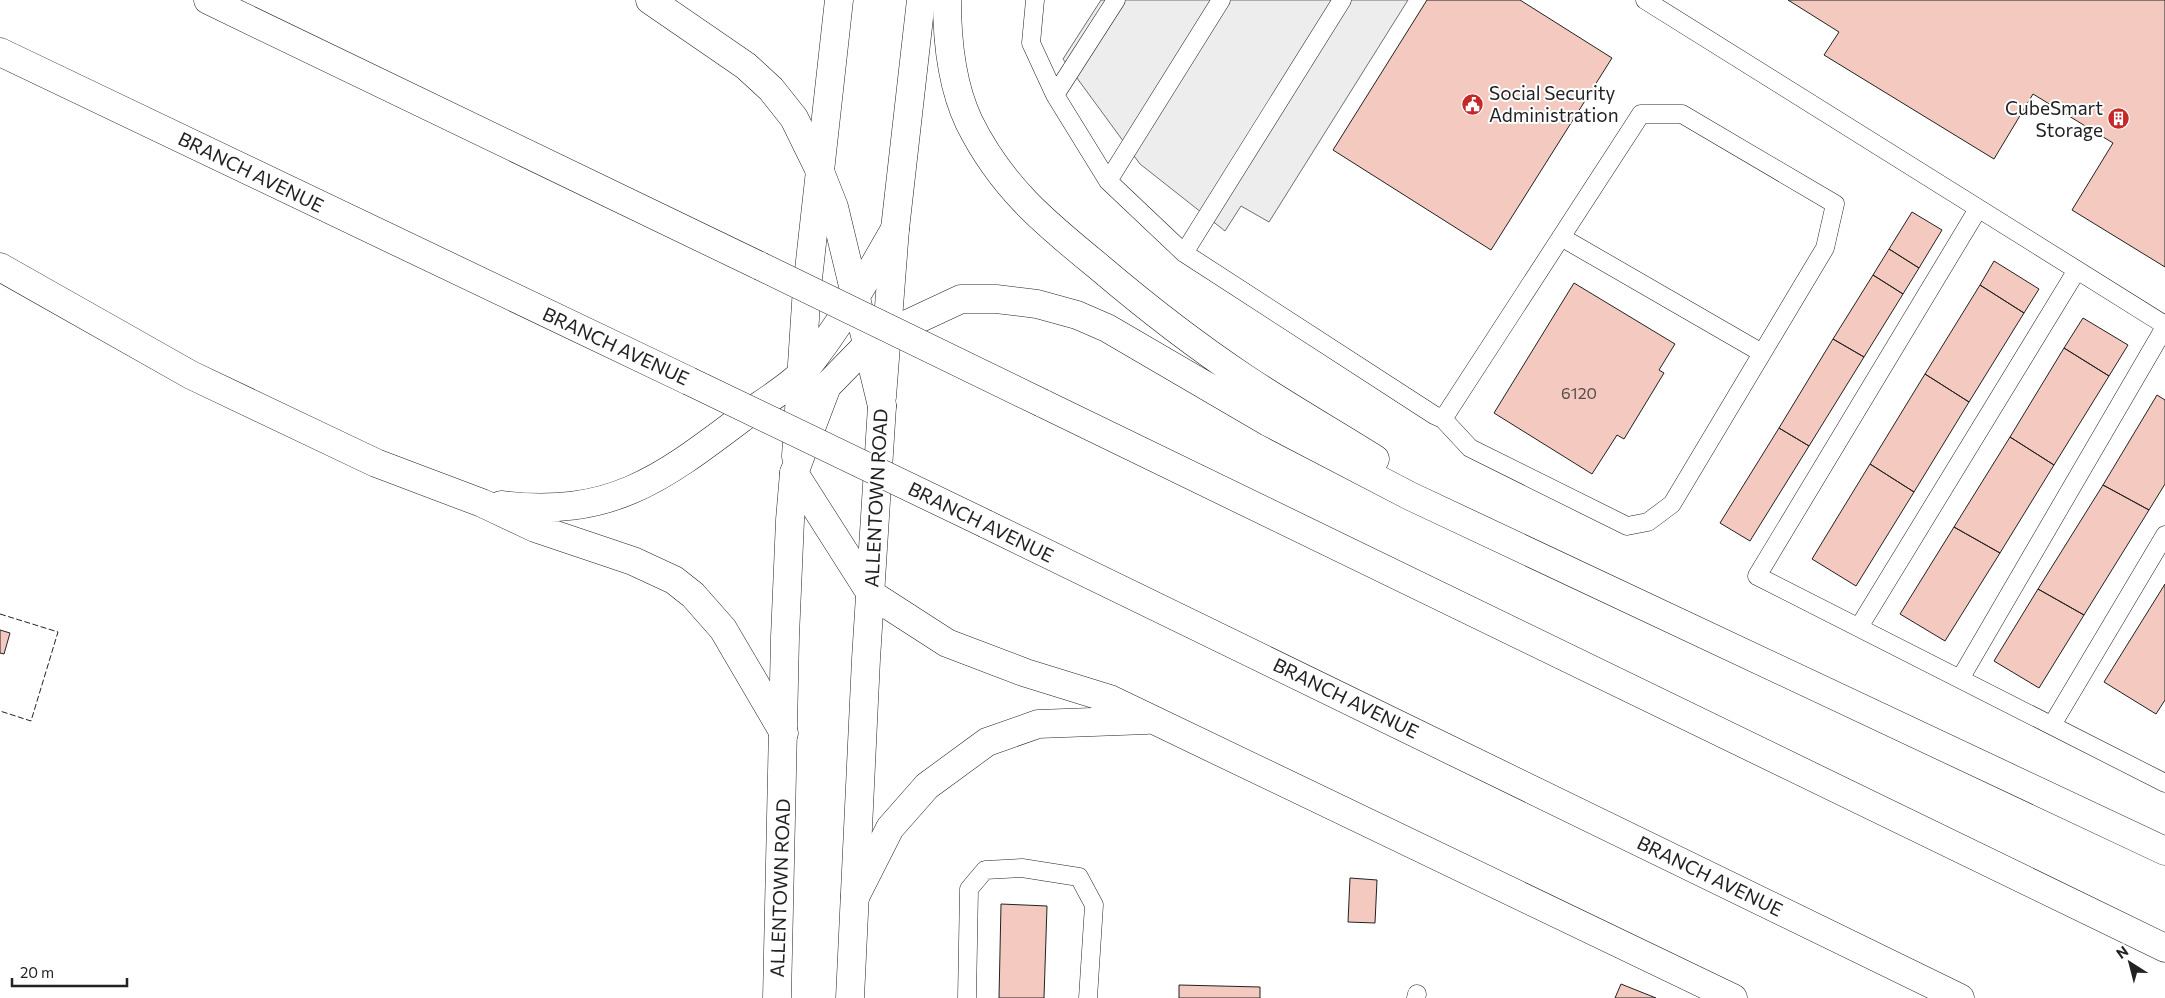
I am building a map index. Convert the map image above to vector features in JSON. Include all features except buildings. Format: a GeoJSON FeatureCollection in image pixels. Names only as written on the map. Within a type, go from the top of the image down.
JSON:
{"type":"FeatureCollection","features":[{"type":"Feature","properties":{"kind":"main road"},"geometry":{"type":"LineString","coordinates":[[208,0],[2165,948]]}},
{"type":"Feature","properties":{"kind":"main road"},"geometry":{"type":"LineString","coordinates":[[650,0],[746,66],[771,89],[794,118],[834,207],[856,299],[877,339]]}},
{"type":"Feature","properties":{"kind":"main road","name":"ALLENTOWN ROAD"},"geometry":{"type":"LineString","coordinates":[[777,998],[785,628],[790,520],[819,170],[839,0]]}},
{"type":"Feature","properties":{"kind":"main road","name":"ALLENTOWN ROAD"},"geometry":{"type":"LineString","coordinates":[[853,996],[855,897],[866,659],[882,406],[877,339],[895,229],[921,0]]}},
{"type":"Feature","properties":{"kind":"main road"},"geometry":{"type":"LineString","coordinates":[[948,0],[951,55],[958,88],[969,121],[1007,183],[1039,217],[1156,316],[1246,380],[1516,546]]}},
{"type":"Feature","properties":{"kind":"main road","name":"BRANCH AVENUE"},"geometry":{"type":"LineString","coordinates":[[0,52],[986,524],[1960,998]]}},
{"type":"Feature","properties":{"kind":"main road"},"geometry":{"type":"LineString","coordinates":[[482,503],[553,509],[590,504],[626,494],[675,468],[802,374],[856,299],[895,229]]}},
{"type":"Feature","properties":{"kind":"main road"},"geometry":{"type":"LineString","coordinates":[[0,267],[191,375],[376,462],[482,503],[535,528],[633,561],[674,580],[693,595],[724,629],[784,733]]}},
{"type":"Feature","properties":{"kind":"main road"},"geometry":{"type":"LineString","coordinates":[[1733,998],[1110,699],[1026,673],[947,643],[871,594],[794,473],[827,386],[877,339],[961,299],[996,299],[1037,304],[1078,315],[1107,328],[1276,426],[1403,493],[2165,851]]}},
{"type":"Feature","properties":{"kind":"main road"},"geometry":{"type":"LineString","coordinates":[[855,897],[890,828],[927,786],[987,742],[1038,724],[1152,720]]}},
{"type":"Feature","properties":{"kind":"lane"},"geometry":{"type":"LineString","coordinates":[[1035,0],[1031,43],[1055,94],[1108,181],[1184,253],[1443,419],[1470,448],[1627,526],[1648,522],[1672,504],[1825,248],[1835,204],[1682,114],[1641,114],[1443,419]]}},
{"type":"Feature","properties":{"kind":"lane"},"geometry":{"type":"LineString","coordinates":[[1055,94],[1116,0]]}},
{"type":"Feature","properties":{"kind":"lane"},"geometry":{"type":"LineString","coordinates":[[1108,181],[1221,0]]}},
{"type":"Feature","properties":{"kind":"lane"},"geometry":{"type":"LineString","coordinates":[[1184,253],[1342,0]]}},
{"type":"Feature","properties":{"kind":"lane"},"geometry":{"type":"LineString","coordinates":[[1645,0],[2165,326],[1960,679]]}},
{"type":"Feature","properties":{"kind":"lane"},"geometry":{"type":"LineString","coordinates":[[1978,208],[1757,576],[2165,782]]}},
{"type":"Feature","properties":{"kind":"lane"},"geometry":{"type":"LineString","coordinates":[[1561,237],[1762,353]]}},
{"type":"Feature","properties":{"kind":"lane"},"geometry":{"type":"LineString","coordinates":[[1859,627],[2077,270]]}},
{"type":"Feature","properties":{"kind":"lane"},"geometry":{"type":"LineString","coordinates":[[2052,725],[2165,535]]}},
{"type":"Feature","properties":{"kind":"lane"},"geometry":{"type":"LineString","coordinates":[[967,998],[969,889],[985,870],[1022,868],[1079,877],[1094,905],[1088,998]]}},
{"type":"Feature","properties":{"kind":"shaded area"},"geometry":{"type":"Polygon","coordinates":[[[1101,0],[1408,0],[1269,222],[1241,206],[1225,231],[1140,164],[1063,59],[1101,0]]]}},
{"type":"Feature","properties":{"kind":"fence"},"geometry":{"type":"LineString","coordinates":[[0,614],[58,632],[31,721],[0,711]]}},
{"type":"Feature","properties":{"kind":"place","name":"Social Security Administration"},"geometry":{"type":"Point","coordinates":[1473,104]}},
{"type":"Feature","properties":{"kind":"place","name":"CubeSmart Storage"},"geometry":{"type":"Point","coordinates":[2119,119]}}]}
